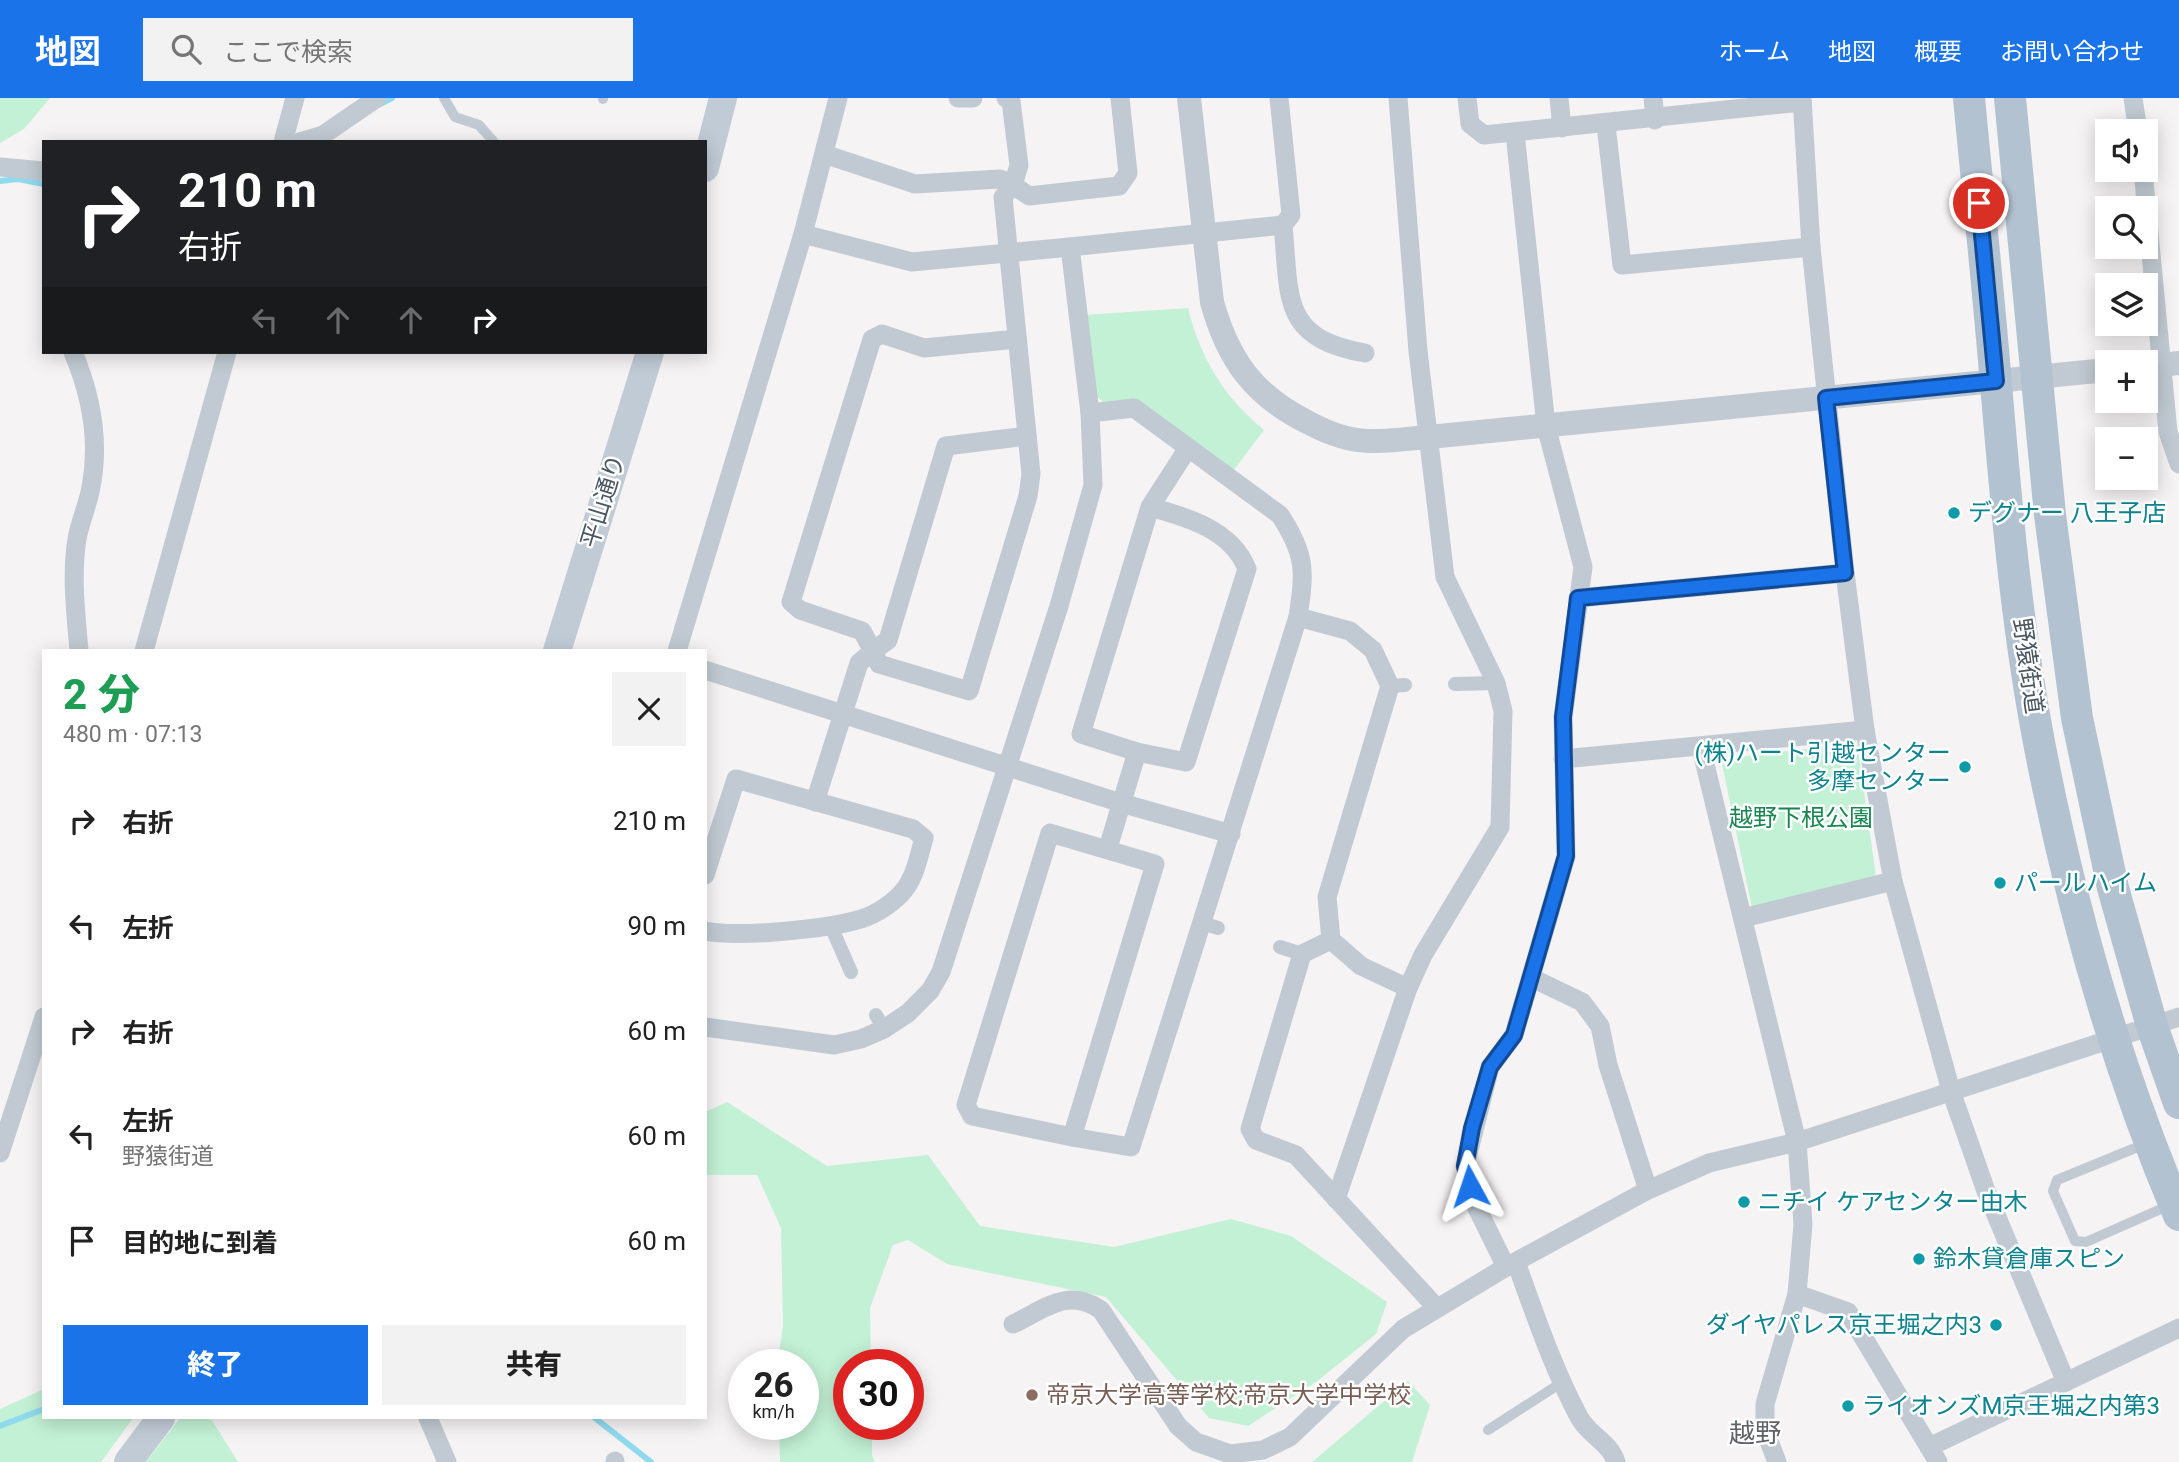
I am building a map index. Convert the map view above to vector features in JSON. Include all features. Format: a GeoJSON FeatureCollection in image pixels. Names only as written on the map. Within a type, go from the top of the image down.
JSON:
{"type":"FeatureCollection","features":[{"type":"Feature","properties":{"kind":"main road"},"geometry":{"type":"LineString","coordinates":[[707,160],[723,98]]}},
{"type":"Feature","properties":{"kind":"main road","name":"野猿街道"},"geometry":{"type":"LineString","coordinates":[[1969,98],[2013,566],[2038,737],[2066,867],[2113,1038],[2176,1209]]}},
{"type":"Feature","properties":{"kind":"main road","name":"野猿街道"},"geometry":{"type":"LineString","coordinates":[[2010,98],[2050,515],[2077,718],[2113,888],[2166,1022],[2179,1103]]}},
{"type":"Feature","properties":{"kind":"main road","name":"平山通り"},"geometry":{"type":"LineString","coordinates":[[558,649],[649,354]]}},
{"type":"Feature","properties":{"kind":"main road"},"geometry":{"type":"LineString","coordinates":[[128,1462],[160,1419]]}},
{"type":"Feature","properties":{"kind":"street"},"geometry":{"type":"LineString","coordinates":[[284,140],[295,98]]}},
{"type":"Feature","properties":{"kind":"street"},"geometry":{"type":"LineString","coordinates":[[306,140],[323,135],[377,98]]}},
{"type":"Feature","properties":{"kind":"street"},"geometry":{"type":"LineString","coordinates":[[678,649],[803,234],[838,98]]}},
{"type":"Feature","properties":{"kind":"street"},"geometry":{"type":"LineString","coordinates":[[958,98],[973,98]]}},
{"type":"Feature","properties":{"kind":"street"},"geometry":{"type":"LineString","coordinates":[[1006,98],[1011,101],[1019,165],[1013,186],[1003,197],[1031,474],[1028,496],[969,691],[879,664],[862,631],[800,610],[792,602],[872,339],[882,334],[923,348],[1017,339]]}},
{"type":"Feature","properties":{"kind":"street"},"geometry":{"type":"LineString","coordinates":[[824,154],[915,184],[1000,178],[1029,196],[1119,186],[1128,173],[1120,98]]}},
{"type":"Feature","properties":{"kind":"street"},"geometry":{"type":"LineString","coordinates":[[1189,98],[1203,236],[1212,302],[1220,331],[1238,365],[1278,408],[1337,436],[1370,442],[1429,437],[2095,371]]}},
{"type":"Feature","properties":{"kind":"street"},"geometry":{"type":"LineString","coordinates":[[803,234],[912,262],[1203,236],[1283,225],[1291,215],[1279,98]]}},
{"type":"Feature","properties":{"kind":"street"},"geometry":{"type":"LineString","coordinates":[[1336,1199],[1408,988],[1423,955],[1500,827],[1503,711],[1496,683],[1445,578],[1417,337],[1398,98]]}},
{"type":"Feature","properties":{"kind":"street"},"geometry":{"type":"LineString","coordinates":[[1467,98],[1470,124],[1484,135],[1655,120],[1802,100],[1811,247],[1845,573],[1865,730],[1893,881],[1951,1091],[1986,1191],[2066,1382]]}},
{"type":"Feature","properties":{"kind":"street"},"geometry":{"type":"LineString","coordinates":[[1559,98],[1562,128]]}},
{"type":"Feature","properties":{"kind":"street"},"geometry":{"type":"LineString","coordinates":[[1653,98],[1655,120]]}},
{"type":"Feature","properties":{"kind":"street"},"geometry":{"type":"LineString","coordinates":[[2133,98],[2136,119]]}},
{"type":"Feature","properties":{"kind":"street"},"geometry":{"type":"LineString","coordinates":[[1606,125],[1622,265],[1811,247]]}},
{"type":"Feature","properties":{"kind":"street"},"geometry":{"type":"LineString","coordinates":[[1515,133],[1546,426],[1583,567],[1563,717],[1566,856],[1514,1035],[1490,1067],[1465,1166],[1476,1206],[1511,1265],[1561,1383],[1583,1425],[1612,1448],[1616,1462]]}},
{"type":"Feature","properties":{"kind":"street"},"geometry":{"type":"LineString","coordinates":[[0,167],[42,171]]}},
{"type":"Feature","properties":{"kind":"street"},"geometry":{"type":"LineString","coordinates":[[2144,182],[2168,432],[2179,464]]}},
{"type":"Feature","properties":{"kind":"street"},"geometry":{"type":"LineString","coordinates":[[1283,225],[1290,303],[1302,325],[1316,338],[1337,348],[1365,353]]}},
{"type":"Feature","properties":{"kind":"street"},"geometry":{"type":"LineString","coordinates":[[707,1027],[834,1045],[915,1006],[930,991],[941,972],[1009,766],[1093,485],[1090,413],[1070,247]]}},
{"type":"Feature","properties":{"kind":"street"},"geometry":{"type":"LineString","coordinates":[[74,354],[91,412],[97,446],[91,489],[77,538],[74,589],[79,649]]}},
{"type":"Feature","properties":{"kind":"street"},"geometry":{"type":"LineString","coordinates":[[145,649],[226,354]]}},
{"type":"Feature","properties":{"kind":"street"},"geometry":{"type":"LineString","coordinates":[[1072,1138],[1155,864],[1050,833],[966,1105],[972,1116],[1072,1138],[1130,1147],[1210,925],[1231,834],[1298,617],[1304,576],[1302,557],[1280,515],[1134,408],[1090,413]]}},
{"type":"Feature","properties":{"kind":"street"},"geometry":{"type":"LineString","coordinates":[[815,802],[841,712],[859,663],[887,640],[946,446],[1027,436]]}},
{"type":"Feature","properties":{"kind":"street"},"geometry":{"type":"LineString","coordinates":[[1150,507],[1196,520],[1241,552],[1247,569],[1186,762],[1137,752],[1081,734],[1150,507],[1188,448]]}},
{"type":"Feature","properties":{"kind":"street"},"geometry":{"type":"LineString","coordinates":[[1578,598],[1845,573]]}},
{"type":"Feature","properties":{"kind":"street"},"geometry":{"type":"LineString","coordinates":[[1298,617],[1350,631],[1373,650],[1397,685],[1327,897],[1331,940],[1361,966],[1408,988]]}},
{"type":"Feature","properties":{"kind":"street"},"geometry":{"type":"LineString","coordinates":[[707,671],[1121,803],[1231,834]]}},
{"type":"Feature","properties":{"kind":"street"},"geometry":{"type":"LineString","coordinates":[[1455,684],[1496,683]]}},
{"type":"Feature","properties":{"kind":"street"},"geometry":{"type":"LineString","coordinates":[[1563,759],[1701,748],[1865,730]]}},
{"type":"Feature","properties":{"kind":"street"},"geometry":{"type":"LineString","coordinates":[[1701,748],[1797,1142],[1803,1224],[1797,1294],[1765,1404],[1765,1431],[1777,1462]]}},
{"type":"Feature","properties":{"kind":"street"},"geometry":{"type":"LineString","coordinates":[[1108,848],[1137,752]]}},
{"type":"Feature","properties":{"kind":"street"},"geometry":{"type":"LineString","coordinates":[[707,869],[736,779],[913,829],[924,838],[916,867],[898,896],[883,909],[861,919],[746,934],[707,931]]}},
{"type":"Feature","properties":{"kind":"street"},"geometry":{"type":"LineString","coordinates":[[1743,918],[1893,881]]}},
{"type":"Feature","properties":{"kind":"street"},"geometry":{"type":"LineString","coordinates":[[830,924],[851,972]]}},
{"type":"Feature","properties":{"kind":"street"},"geometry":{"type":"LineString","coordinates":[[1280,947],[1303,954],[1331,940]]}},
{"type":"Feature","properties":{"kind":"street"},"geometry":{"type":"LineString","coordinates":[[1303,954],[1250,1129],[1255,1140],[1296,1155],[1436,1307]]}},
{"type":"Feature","properties":{"kind":"street"},"geometry":{"type":"LineString","coordinates":[[1532,978],[1582,1002],[1600,1026],[1608,1065],[1648,1190]]}},
{"type":"Feature","properties":{"kind":"street"},"geometry":{"type":"LineString","coordinates":[[1013,1324],[1063,1301],[1074,1298],[1087,1300],[1101,1310],[1178,1426],[1196,1442],[1230,1454],[1264,1450],[1290,1437],[1403,1329],[1436,1307],[1648,1190],[1709,1163],[1797,1142],[2166,1022]]}},
{"type":"Feature","properties":{"kind":"street"},"geometry":{"type":"LineString","coordinates":[[0,1153],[42,1023]]}},
{"type":"Feature","properties":{"kind":"street"},"geometry":{"type":"LineString","coordinates":[[1797,1294],[1848,1312],[1933,1454],[2066,1382],[2179,1328]]}},
{"type":"Feature","properties":{"kind":"street"},"geometry":{"type":"LineString","coordinates":[[428,1419],[447,1462]]}},
{"type":"Feature","properties":{"kind":"lane"},"geometry":{"type":"LineString","coordinates":[[444,98],[455,117],[479,125],[492,140]]}},
{"type":"Feature","properties":{"kind":"lane"},"geometry":{"type":"LineString","coordinates":[[2150,1142],[2057,1180],[2053,1191],[2075,1241],[2086,1242],[2176,1209]]}},
{"type":"Feature","properties":{"kind":"lane"},"geometry":{"type":"LineString","coordinates":[[1488,1430],[1561,1383]]}},
{"type":"Feature","properties":{"kind":"green space"},"geometry":{"type":"Polygon","coordinates":[[[0,98],[50,98],[24,129],[0,143],[0,98]]]}},
{"type":"Feature","properties":{"kind":"green space"},"geometry":{"type":"Polygon","coordinates":[[[1188,308],[1207,360],[1225,390],[1264,430],[1233,471],[1133,400],[1103,402],[1092,392],[1084,315],[1188,308]]]}},
{"type":"Feature","properties":{"kind":"green space","name":"越野下根公園"},"geometry":{"type":"Polygon","coordinates":[[[1857,743],[1876,876],[1752,908],[1721,759],[1857,743]]]}},
{"type":"Feature","properties":{"kind":"green space"},"geometry":{"type":"Polygon","coordinates":[[[727,1102],[827,1166],[928,1155],[980,1226],[1114,1247],[1231,1219],[1291,1236],[1387,1302],[1376,1334],[1316,1382],[1248,1426],[1209,1418],[1106,1297],[947,1264],[908,1240],[893,1245],[870,1308],[871,1349],[833,1349],[833,1440],[872,1440],[875,1462],[780,1462],[779,1440],[819,1440],[819,1349],[779,1349],[783,1326],[781,1228],[757,1175],[707,1175],[707,1111],[727,1102]]]}},
{"type":"Feature","properties":{"kind":"green space"},"geometry":{"type":"Polygon","coordinates":[[[1408,1381],[1430,1405],[1412,1462],[1312,1462],[1408,1381]]]}},
{"type":"Feature","properties":{"kind":"green space"},"geometry":{"type":"Polygon","coordinates":[[[42,1390],[42,1419],[132,1419],[101,1462],[0,1462],[0,1409],[42,1390]]]}},
{"type":"Feature","properties":{"kind":"green space"},"geometry":{"type":"Polygon","coordinates":[[[179,1419],[208,1419],[238,1462],[146,1462],[179,1419]]]}},
{"type":"Feature","properties":{"kind":"waterway"},"geometry":{"type":"LineString","coordinates":[[380,104],[392,98]]}},
{"type":"Feature","properties":{"kind":"waterway"},"geometry":{"type":"LineString","coordinates":[[0,181],[18,179],[42,184]]}},
{"type":"Feature","properties":{"kind":"waterway"},"geometry":{"type":"LineString","coordinates":[[0,1426],[42,1410]]}},
{"type":"Feature","properties":{"kind":"waterway"},"geometry":{"type":"LineString","coordinates":[[596,1419],[651,1462]]}},
{"type":"Feature","properties":{"kind":"place","name":"デグナー 八王子店"},"geometry":{"type":"Point","coordinates":[1954,513]}},
{"type":"Feature","properties":{"kind":"place","name":"(株)ハート引越センター 多摩センター"},"geometry":{"type":"Point","coordinates":[1965,767]}},
{"type":"Feature","properties":{"kind":"place","name":"パールハイム"},"geometry":{"type":"Point","coordinates":[2000,883]}},
{"type":"Feature","properties":{"kind":"place","name":"ニチイ ケアセンター由木"},"geometry":{"type":"Point","coordinates":[1744,1202]}},
{"type":"Feature","properties":{"kind":"place","name":"鈴木貸倉庫スピン"},"geometry":{"type":"Point","coordinates":[1919,1259]}},
{"type":"Feature","properties":{"kind":"place","name":"ダイヤパレス京王堀之内3"},"geometry":{"type":"Point","coordinates":[1996,1325]}},
{"type":"Feature","properties":{"kind":"place","name":"帝京大学高等学校;帝京大学中学校"},"geometry":{"type":"Point","coordinates":[1032,1395]}},
{"type":"Feature","properties":{"kind":"place","name":"ライオンズM京王堀之内第3"},"geometry":{"type":"Point","coordinates":[1848,1406]}},
{"type":"Feature","properties":{"kind":"district","name":"越野"},"geometry":{"type":"Point","coordinates":[1755,1433]}},
{"type":"Feature","properties":{"kind":"route"},"geometry":{"type":"LineString","coordinates":[[1470,1186],[1465,1166],[1472,1128],[1490,1067],[1514,1035],[1566,856],[1563,717],[1578,598],[1845,573],[1826,398],[1996,381],[1979,203]]}}]}
